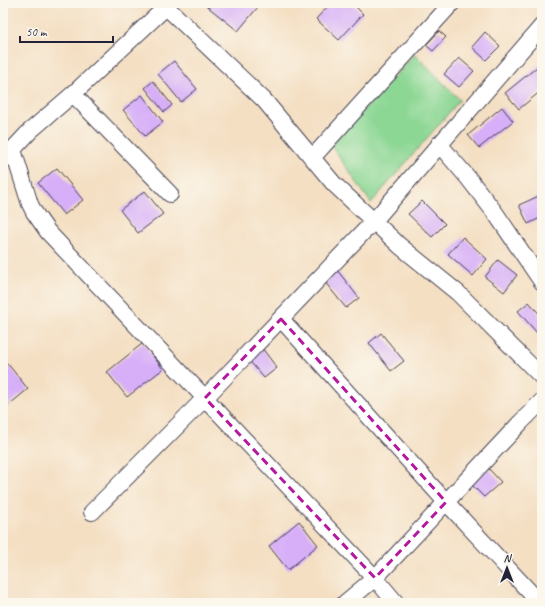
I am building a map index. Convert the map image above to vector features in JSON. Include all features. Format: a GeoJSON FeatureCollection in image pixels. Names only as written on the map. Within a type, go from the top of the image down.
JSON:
{"type":"FeatureCollection","features":[{"type":"Feature","properties":{"kind":"street"},"geometry":{"type":"LineString","coordinates":[[312,158],[452,3]]}},
{"type":"Feature","properties":{"kind":"street"},"geometry":{"type":"LineString","coordinates":[[396,603],[375,578],[48,232],[40,222],[30,204],[8,155],[30,131],[73,94],[164,5],[264,100],[334,184],[400,246],[458,293],[542,377]]}},
{"type":"Feature","properties":{"kind":"street"},"geometry":{"type":"LineString","coordinates":[[92,512],[205,398],[373,222],[542,26]]}},
{"type":"Feature","properties":{"kind":"street"},"geometry":{"type":"LineString","coordinates":[[73,94],[170,194]]}},
{"type":"Feature","properties":{"kind":"street"},"geometry":{"type":"LineString","coordinates":[[439,144],[487,202],[542,282]]}},
{"type":"Feature","properties":{"kind":"street"},"geometry":{"type":"LineString","coordinates":[[281,318],[446,502],[540,603]]}},
{"type":"Feature","properties":{"kind":"street"},"geometry":{"type":"LineString","coordinates":[[345,603],[375,578],[542,401]]}},
{"type":"Feature","properties":{"kind":"highlighted area"},"geometry":{"type":"Polygon","coordinates":[[[281,319],[446,502],[375,578],[205,398],[281,319]]]}},
{"type":"Feature","properties":{"kind":"green space"},"geometry":{"type":"Polygon","coordinates":[[[415,54],[460,100],[371,203],[331,145],[415,54]]]}},
{"type":"Feature","properties":{"kind":"building"},"geometry":{"type":"Polygon","coordinates":[[[203,3],[253,3],[258,7],[238,31],[203,3]]]}},
{"type":"Feature","properties":{"kind":"building"},"geometry":{"type":"Polygon","coordinates":[[[331,3],[352,3],[363,14],[339,40],[316,19],[331,3]]]}},
{"type":"Feature","properties":{"kind":"building"},"geometry":{"type":"Polygon","coordinates":[[[439,31],[446,37],[433,51],[426,45],[439,31]]]}},
{"type":"Feature","properties":{"kind":"building"},"geometry":{"type":"Polygon","coordinates":[[[485,32],[500,46],[486,60],[472,47],[485,32]]]}},
{"type":"Feature","properties":{"kind":"building"},"geometry":{"type":"Polygon","coordinates":[[[459,58],[474,71],[459,87],[444,74],[459,58]]]}},
{"type":"Feature","properties":{"kind":"building"},"geometry":{"type":"Polygon","coordinates":[[[174,61],[197,89],[181,102],[158,74],[174,61]]]}},
{"type":"Feature","properties":{"kind":"building"},"geometry":{"type":"Polygon","coordinates":[[[542,63],[542,90],[519,109],[505,93],[542,63]]]}},
{"type":"Feature","properties":{"kind":"building"},"geometry":{"type":"Polygon","coordinates":[[[153,81],[172,105],[164,112],[145,88],[153,81]]]}},
{"type":"Feature","properties":{"kind":"building"},"geometry":{"type":"Polygon","coordinates":[[[142,95],[163,122],[145,136],[123,110],[142,95]]]}},
{"type":"Feature","properties":{"kind":"building"},"geometry":{"type":"Polygon","coordinates":[[[502,107],[513,121],[479,148],[468,135],[502,107]]]}},
{"type":"Feature","properties":{"kind":"building"},"geometry":{"type":"Polygon","coordinates":[[[57,168],[83,200],[64,215],[38,183],[57,168]]]}},
{"type":"Feature","properties":{"kind":"building"},"geometry":{"type":"Polygon","coordinates":[[[145,191],[163,214],[138,233],[120,210],[145,191]]]}},
{"type":"Feature","properties":{"kind":"building"},"geometry":{"type":"Polygon","coordinates":[[[541,195],[542,217],[528,224],[519,205],[541,195]]]}},
{"type":"Feature","properties":{"kind":"building"},"geometry":{"type":"Polygon","coordinates":[[[422,201],[445,224],[432,237],[408,214],[422,201]]]}},
{"type":"Feature","properties":{"kind":"building"},"geometry":{"type":"Polygon","coordinates":[[[463,237],[487,259],[473,276],[448,254],[463,237]]]}},
{"type":"Feature","properties":{"kind":"building"},"geometry":{"type":"Polygon","coordinates":[[[498,260],[517,275],[504,292],[485,277],[498,260]]]}},
{"type":"Feature","properties":{"kind":"building"},"geometry":{"type":"Polygon","coordinates":[[[337,270],[359,298],[346,308],[324,281],[337,270]]]}},
{"type":"Feature","properties":{"kind":"building"},"geometry":{"type":"Polygon","coordinates":[[[529,302],[542,317],[542,329],[537,333],[518,311],[529,302]]]}},
{"type":"Feature","properties":{"kind":"building"},"geometry":{"type":"Polygon","coordinates":[[[381,333],[404,361],[391,371],[369,343],[381,333]]]}},
{"type":"Feature","properties":{"kind":"building"},"geometry":{"type":"Polygon","coordinates":[[[143,343],[163,369],[127,397],[107,372],[143,343]]]}},
{"type":"Feature","properties":{"kind":"building"},"geometry":{"type":"Polygon","coordinates":[[[262,348],[277,368],[264,378],[248,359],[262,348]]]}},
{"type":"Feature","properties":{"kind":"building"},"geometry":{"type":"Polygon","coordinates":[[[7,363],[28,389],[4,409],[3,366],[7,363]]]}},
{"type":"Feature","properties":{"kind":"building"},"geometry":{"type":"Polygon","coordinates":[[[488,468],[501,482],[484,497],[471,484],[488,468]]]}},
{"type":"Feature","properties":{"kind":"building"},"geometry":{"type":"Polygon","coordinates":[[[299,521],[318,545],[288,570],[269,546],[299,521]]]}}]}
